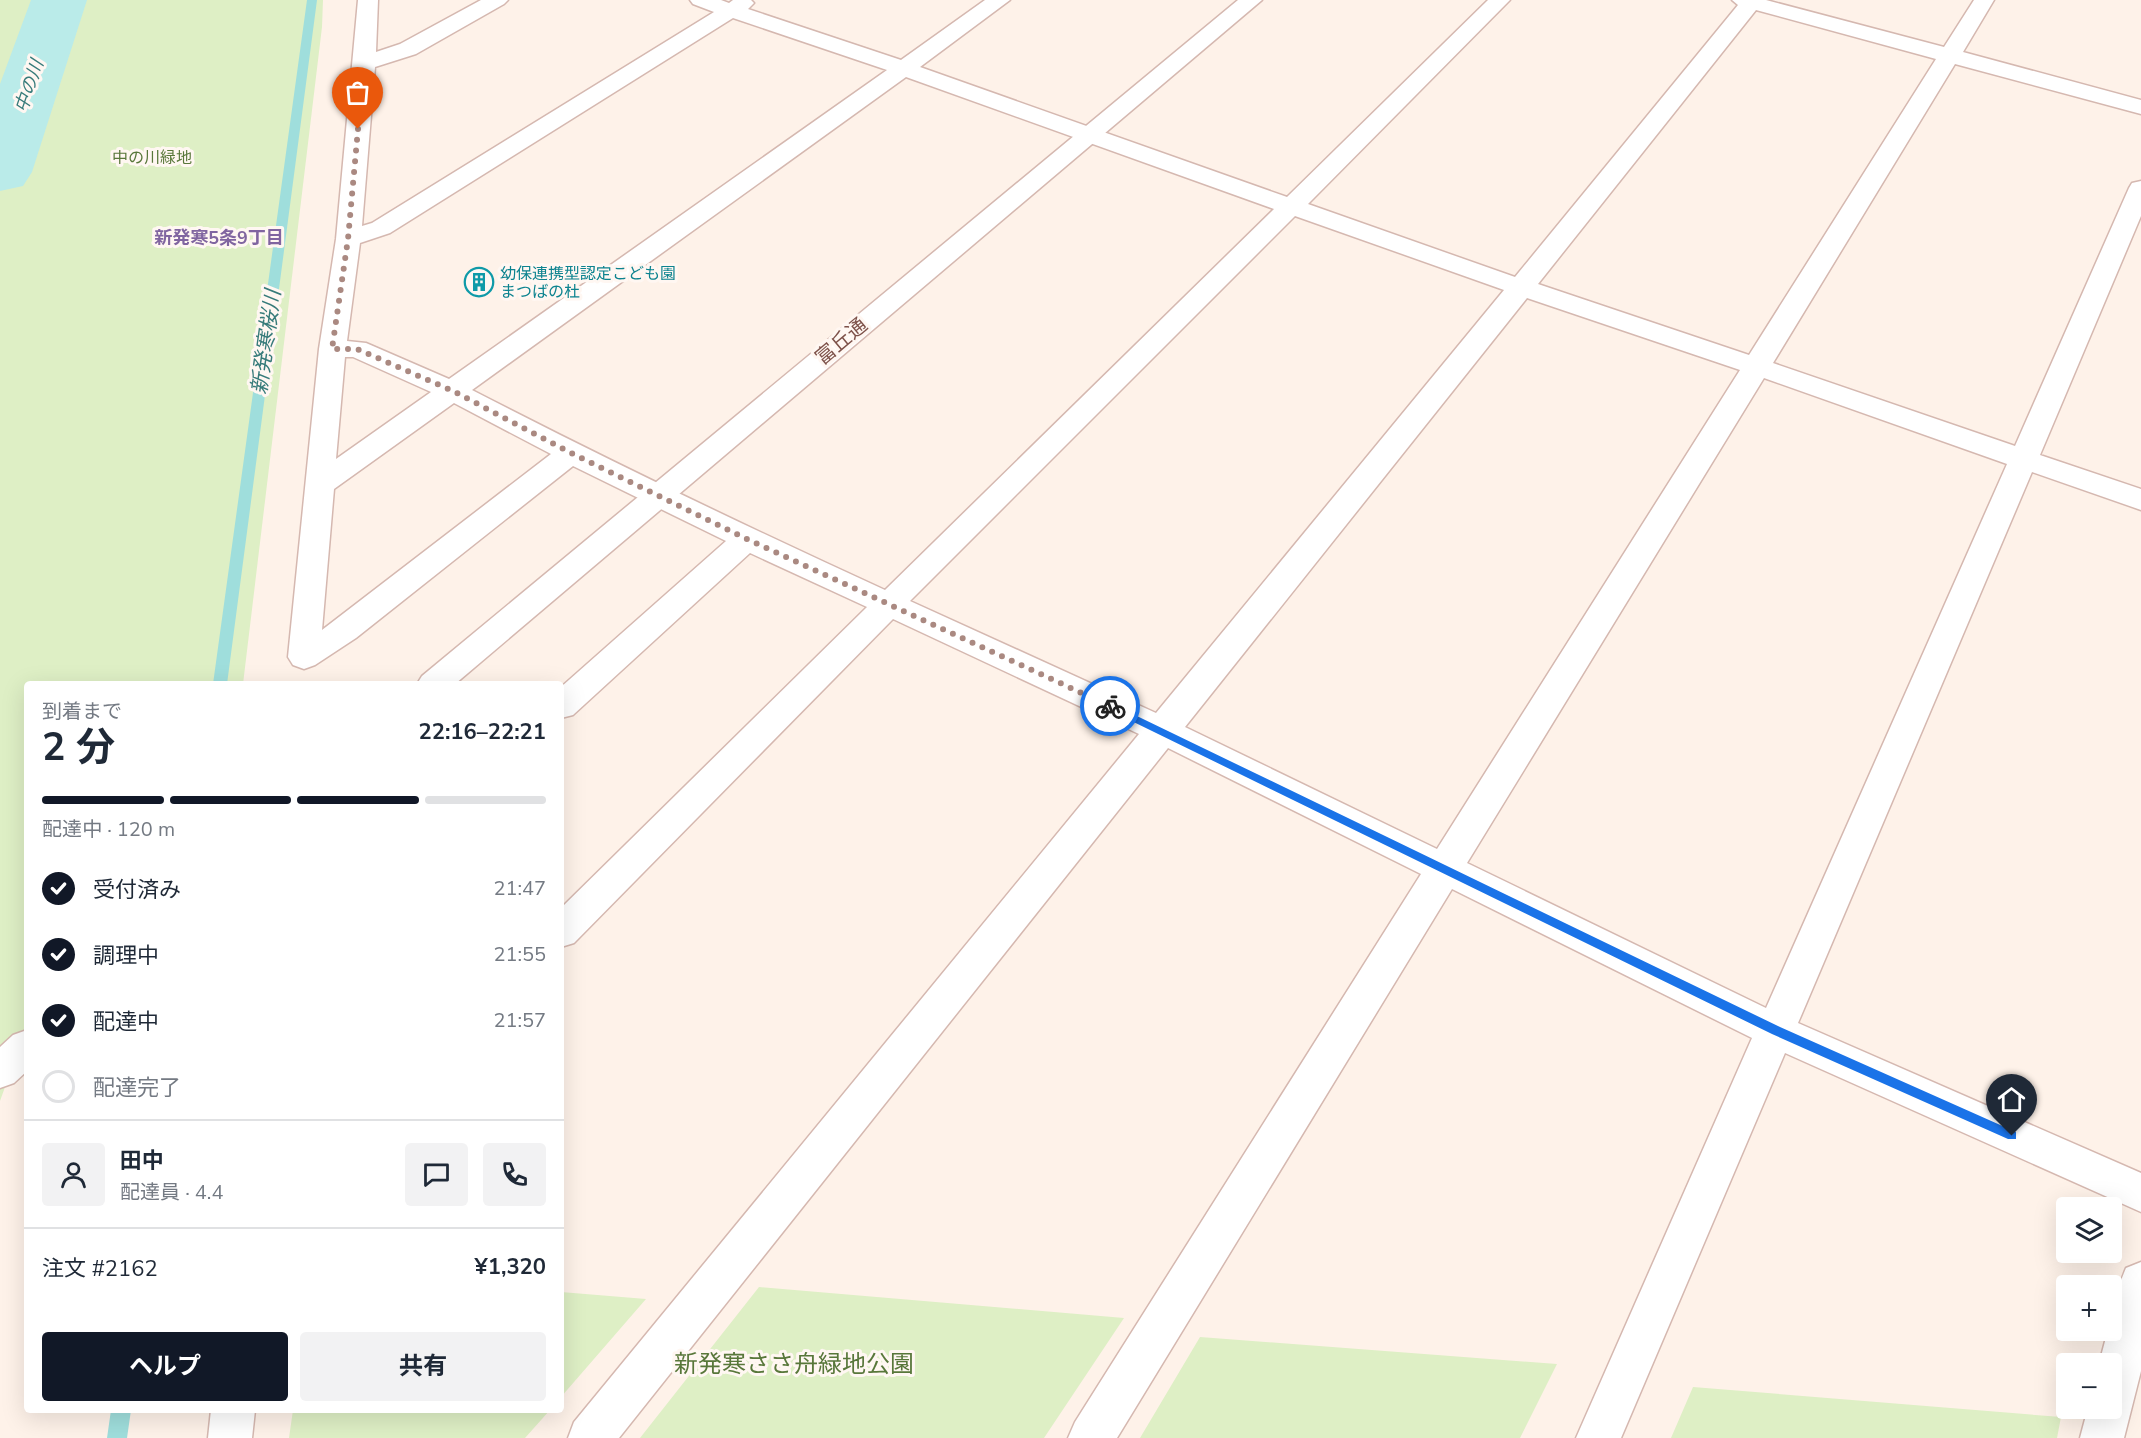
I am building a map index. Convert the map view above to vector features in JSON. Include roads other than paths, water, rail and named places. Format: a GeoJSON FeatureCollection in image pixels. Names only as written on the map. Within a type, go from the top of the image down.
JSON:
{"type":"FeatureCollection","features":[{"type":"Feature","properties":{"kind":"street"},"geometry":{"type":"LineString","coordinates":[[368,0],[348,239],[332,349],[304,657],[345,630],[571,453]]}},
{"type":"Feature","properties":{"kind":"street"},"geometry":{"type":"LineString","coordinates":[[364,63],[408,49],[497,0]]}},
{"type":"Feature","properties":{"kind":"street"},"geometry":{"type":"LineString","coordinates":[[700,0],[739,5],[1087,135],[1520,287],[2141,500]]}},
{"type":"Feature","properties":{"kind":"street"},"geometry":{"type":"LineString","coordinates":[[318,486],[999,0]]}},
{"type":"Feature","properties":{"kind":"street","name":"富丘通"},"geometry":{"type":"LineString","coordinates":[[437,681],[1251,0]]}},
{"type":"Feature","properties":{"kind":"street"},"geometry":{"type":"LineString","coordinates":[[564,929],[889,603],[1500,0]]}},
{"type":"Feature","properties":{"kind":"street"},"geometry":{"type":"LineString","coordinates":[[1091,1438],[1984,0]]}},
{"type":"Feature","properties":{"kind":"street"},"geometry":{"type":"LineString","coordinates":[[590,1438],[1520,287],[1748,1],[2141,107]]}},
{"type":"Feature","properties":{"kind":"street"},"geometry":{"type":"LineString","coordinates":[[348,239],[381,228],[739,5]]}},
{"type":"Feature","properties":{"kind":"street"},"geometry":{"type":"LineString","coordinates":[[1598,1438],[2141,188]]}},
{"type":"Feature","properties":{"kind":"street"},"geometry":{"type":"LineString","coordinates":[[332,349],[357,349],[453,391],[571,453],[747,539],[1161,730],[1776,1031],[2141,1193]]}},
{"type":"Feature","properties":{"kind":"street"},"geometry":{"type":"LineString","coordinates":[[564,703],[747,539]]}},
{"type":"Feature","properties":{"kind":"street"},"geometry":{"type":"LineString","coordinates":[[0,1071],[24,1050]]}},
{"type":"Feature","properties":{"kind":"street"},"geometry":{"type":"LineString","coordinates":[[2122,1359],[2141,1283]]}},
{"type":"Feature","properties":{"kind":"street"},"geometry":{"type":"LineString","coordinates":[[230,1438],[233,1413]]}},
{"type":"Feature","properties":{"kind":"street"},"geometry":{"type":"LineString","coordinates":[[2102,1438],[2107,1419]]}},
{"type":"Feature","properties":{"kind":"waterway","name":"中の川"},"geometry":{"type":"LineString","coordinates":[[0,172],[59,0]]}},
{"type":"Feature","properties":{"kind":"waterway","name":"新発寒桜川"},"geometry":{"type":"LineString","coordinates":[[220,681],[312,0]]}},
{"type":"Feature","properties":{"kind":"waterway","name":"新発寒桜川"},"geometry":{"type":"LineString","coordinates":[[117,1438],[121,1413]]}},
{"type":"Feature","properties":{"kind":"place","name":"幼保連携型認定こども園 まつばの杜"},"geometry":{"type":"Point","coordinates":[479,282]}},
{"type":"Feature","properties":{"kind":"district","name":"新発寒5条9丁目"},"geometry":{"type":"Point","coordinates":[219,238]}},
{"type":"Feature","properties":{"kind":"park label","name":"中の川緑地"},"geometry":{"type":"Point","coordinates":[152,157]}},
{"type":"Feature","properties":{"kind":"park label","name":"新発寒ささ舟緑地公園"},"geometry":{"type":"Point","coordinates":[794,1364]}}]}
